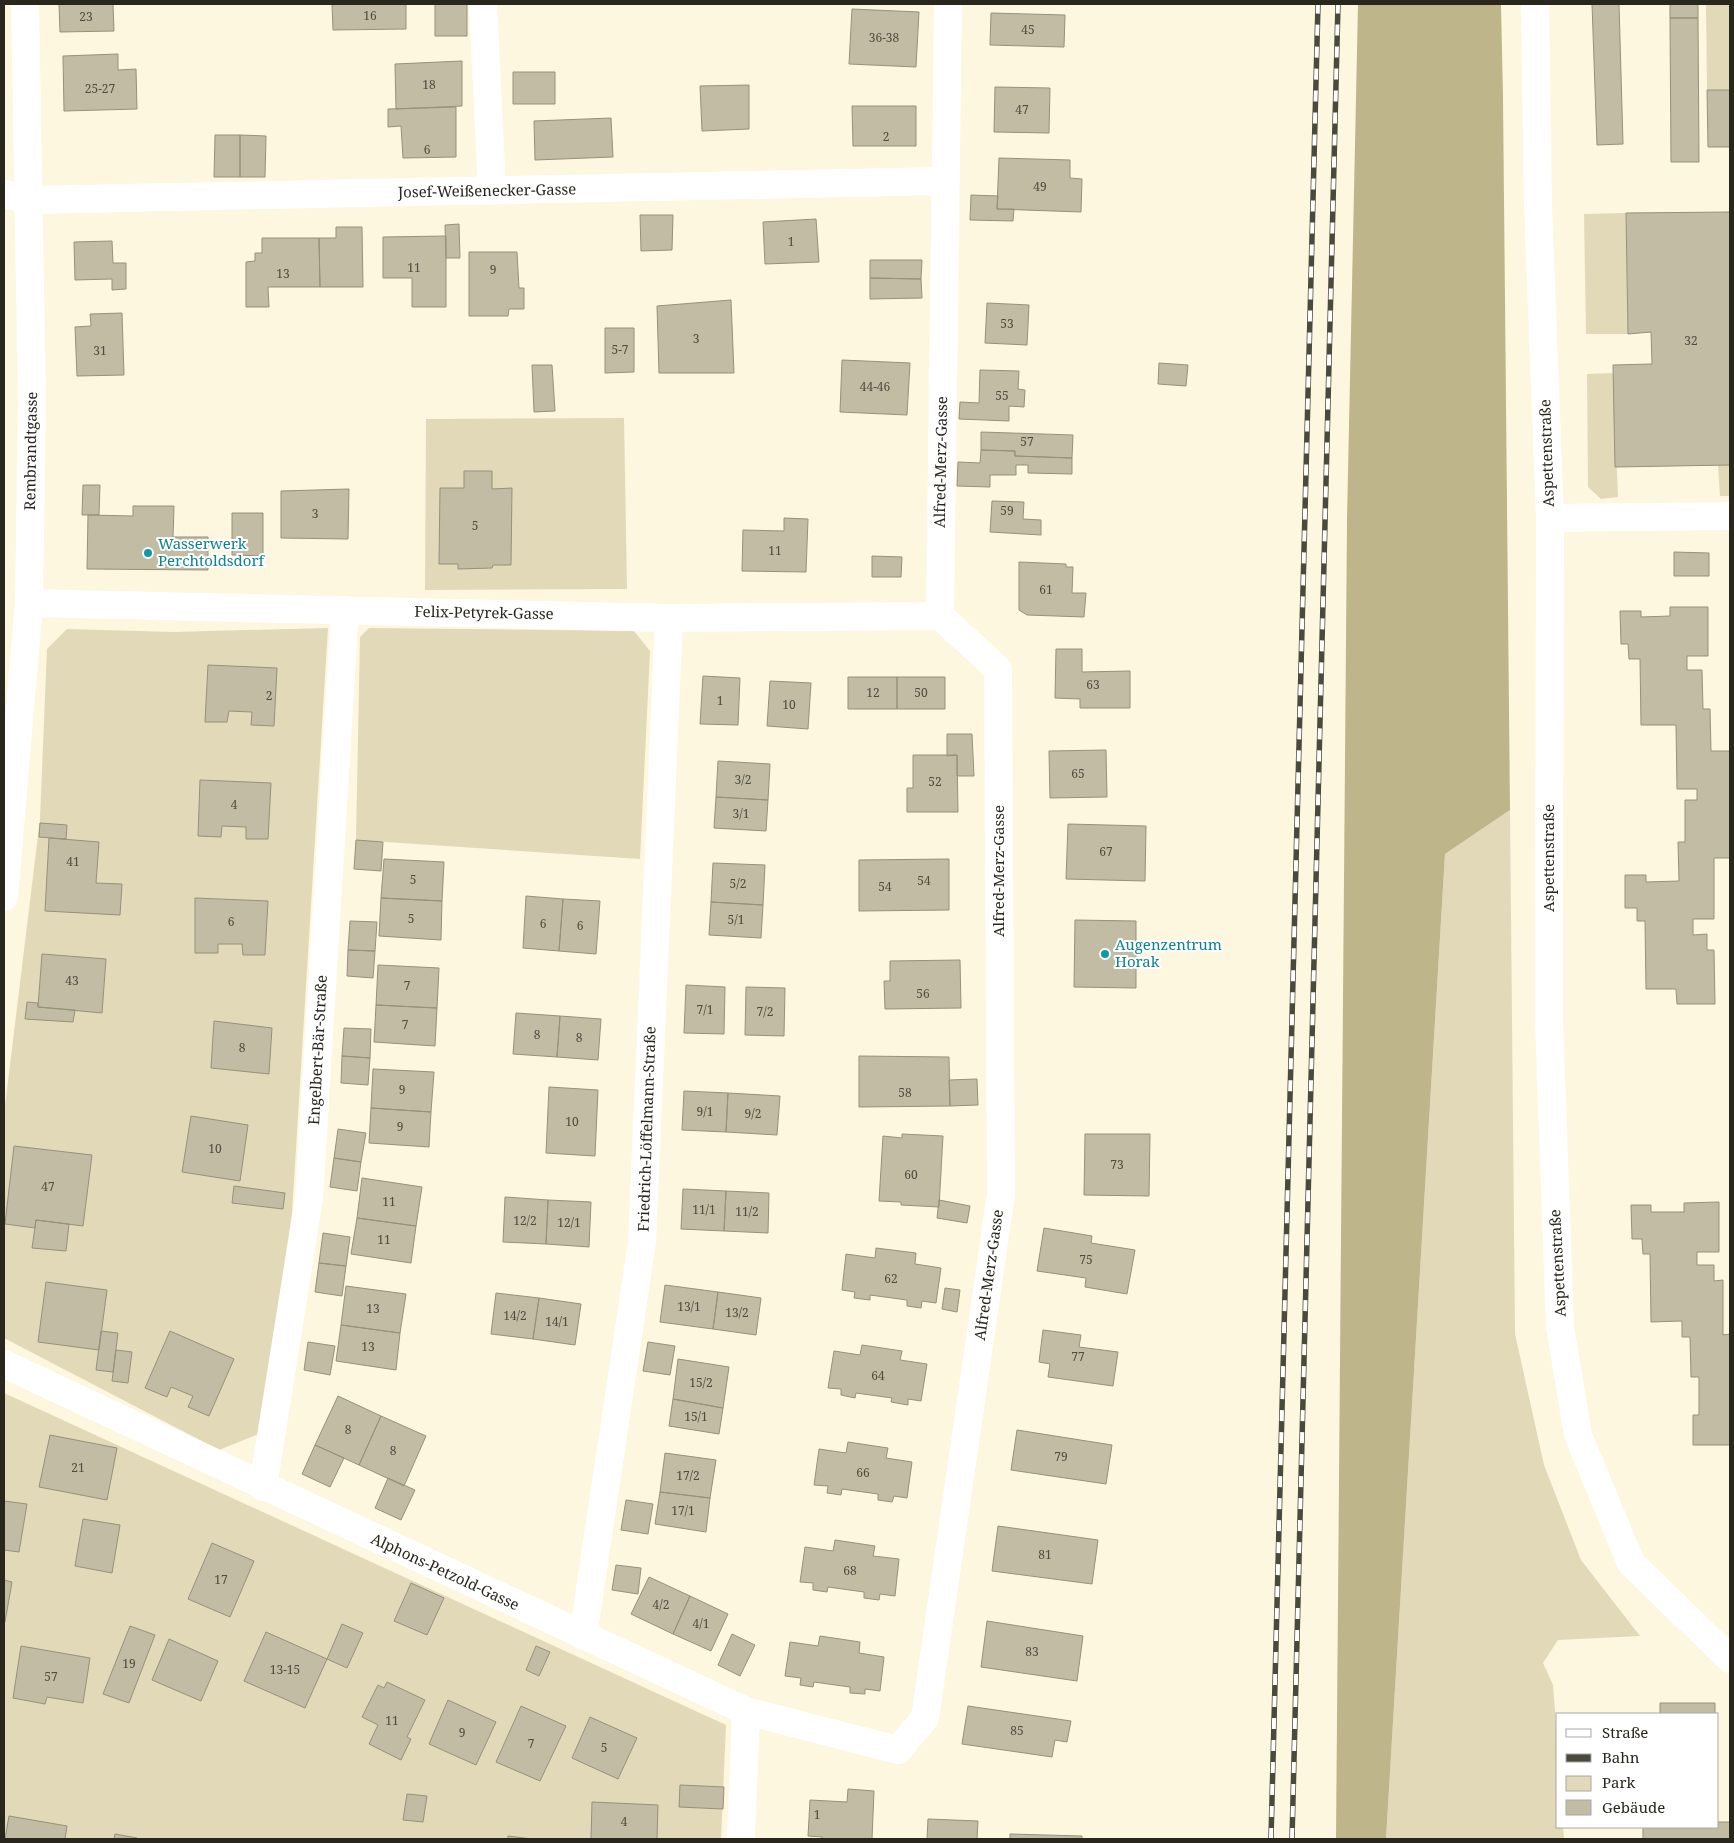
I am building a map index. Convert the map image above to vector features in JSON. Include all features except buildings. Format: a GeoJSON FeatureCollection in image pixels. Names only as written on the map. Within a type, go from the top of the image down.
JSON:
{"type":"FeatureCollection","features":[{"type":"Feature","properties":{"kind":"street","name":"Rembrandtgasse"},"geometry":{"type":"LineString","coordinates":[[4,897],[29,602],[32,402],[30,200],[25,4]]}},
{"type":"Feature","properties":{"kind":"street"},"geometry":{"type":"LineString","coordinates":[[483,4],[492,191]]}},
{"type":"Feature","properties":{"kind":"street","name":"Alfred-Merz-Gasse"},"geometry":{"type":"LineString","coordinates":[[898,1750],[925,1718],[1001,1194],[998,669],[940,616],[944,181],[948,4]]}},
{"type":"Feature","properties":{"kind":"street","name":"Aspettenstraße"},"geometry":{"type":"LineString","coordinates":[[1535,4],[1538,206],[1550,518],[1549,1021],[1553,1175],[1562,1336],[1578,1435],[1631,1563],[1730,1659]]}},
{"type":"Feature","properties":{"kind":"street","name":"Josef-Weißenecker-Gasse"},"geometry":{"type":"LineString","coordinates":[[4,194],[30,200],[944,181]]}},
{"type":"Feature","properties":{"kind":"street"},"geometry":{"type":"LineString","coordinates":[[1550,518],[1730,516]]}},
{"type":"Feature","properties":{"kind":"street","name":"Felix-Petyrek-Gasse"},"geometry":{"type":"LineString","coordinates":[[29,602],[669,618],[940,616]]}},
{"type":"Feature","properties":{"kind":"street","name":"Engelbert-Bär-Straße"},"geometry":{"type":"LineString","coordinates":[[263,1487],[310,1198],[345,610]]}},
{"type":"Feature","properties":{"kind":"street","name":"Friedrich-Löffelmann-Straße"},"geometry":{"type":"LineString","coordinates":[[582,1636],[642,1242],[669,618]]}},
{"type":"Feature","properties":{"kind":"street","name":"Alphons-Petzold-Gasse"},"geometry":{"type":"LineString","coordinates":[[4,1364],[263,1487],[746,1711],[898,1750]]}},
{"type":"Feature","properties":{"kind":"street"},"geometry":{"type":"LineString","coordinates":[[741,1839],[746,1711]]}},
{"type":"Feature","properties":{"kind":"green space"},"geometry":{"type":"Polygon","coordinates":[[[1706,4],[1730,4],[1730,90],[1707,90],[1706,4]]]}},
{"type":"Feature","properties":{"kind":"green space"},"geometry":{"type":"Polygon","coordinates":[[[1626,213],[1628,334],[1586,334],[1584,214],[1626,213]]]}},
{"type":"Feature","properties":{"kind":"green space"},"geometry":{"type":"Polygon","coordinates":[[[1613,373],[1618,497],[1601,499],[1588,487],[1587,374],[1613,373]]]}},
{"type":"Feature","properties":{"kind":"green space"},"geometry":{"type":"Polygon","coordinates":[[[624,418],[627,589],[425,590],[426,419],[624,418]]]}},
{"type":"Feature","properties":{"kind":"green space"},"geometry":{"type":"Polygon","coordinates":[[[1718,465],[1730,465],[1730,496],[1720,496],[1718,465]]]}},
{"type":"Feature","properties":{"kind":"green space"},"geometry":{"type":"Polygon","coordinates":[[[328,628],[292,1214],[261,1433],[219,1450],[4,1338],[4,1114],[40,819],[47,649],[67,629],[174,632],[328,628]]]}},
{"type":"Feature","properties":{"kind":"green space"},"geometry":{"type":"Polygon","coordinates":[[[369,628],[634,631],[650,651],[640,859],[356,840],[360,637],[369,628]]]}},
{"type":"Feature","properties":{"kind":"green space"},"geometry":{"type":"Polygon","coordinates":[[[1510,810],[1515,1334],[1544,1465],[1581,1560],[1640,1636],[1558,1640],[1543,1663],[1553,1685],[1556,1724],[1556,1828],[1563,1828],[1564,1839],[1386,1839],[1445,854],[1510,810]]]}},
{"type":"Feature","properties":{"kind":"green space"},"geometry":{"type":"Polygon","coordinates":[[[4,1393],[726,1725],[721,1839],[4,1839],[4,1393]]]}},
{"type":"Feature","properties":{"kind":"shaded area"},"geometry":{"type":"Polygon","coordinates":[[[1358,4],[1501,4],[1503,97],[1510,810],[1445,854],[1386,1839],[1336,1839],[1347,519],[1358,4]]]}},
{"type":"Feature","properties":{"kind":"railway"},"geometry":{"type":"LineString","coordinates":[[1271,1839],[1318,4]]}},
{"type":"Feature","properties":{"kind":"railway"},"geometry":{"type":"LineString","coordinates":[[1292,1839],[1338,4]]}},
{"type":"Feature","properties":{"kind":"place","name":"Wasserwerk Perchtoldsdorf"},"geometry":{"type":"Point","coordinates":[148,553]}},
{"type":"Feature","properties":{"kind":"place","name":"Augenzentrum Horak"},"geometry":{"type":"Point","coordinates":[1105,954]}}]}
